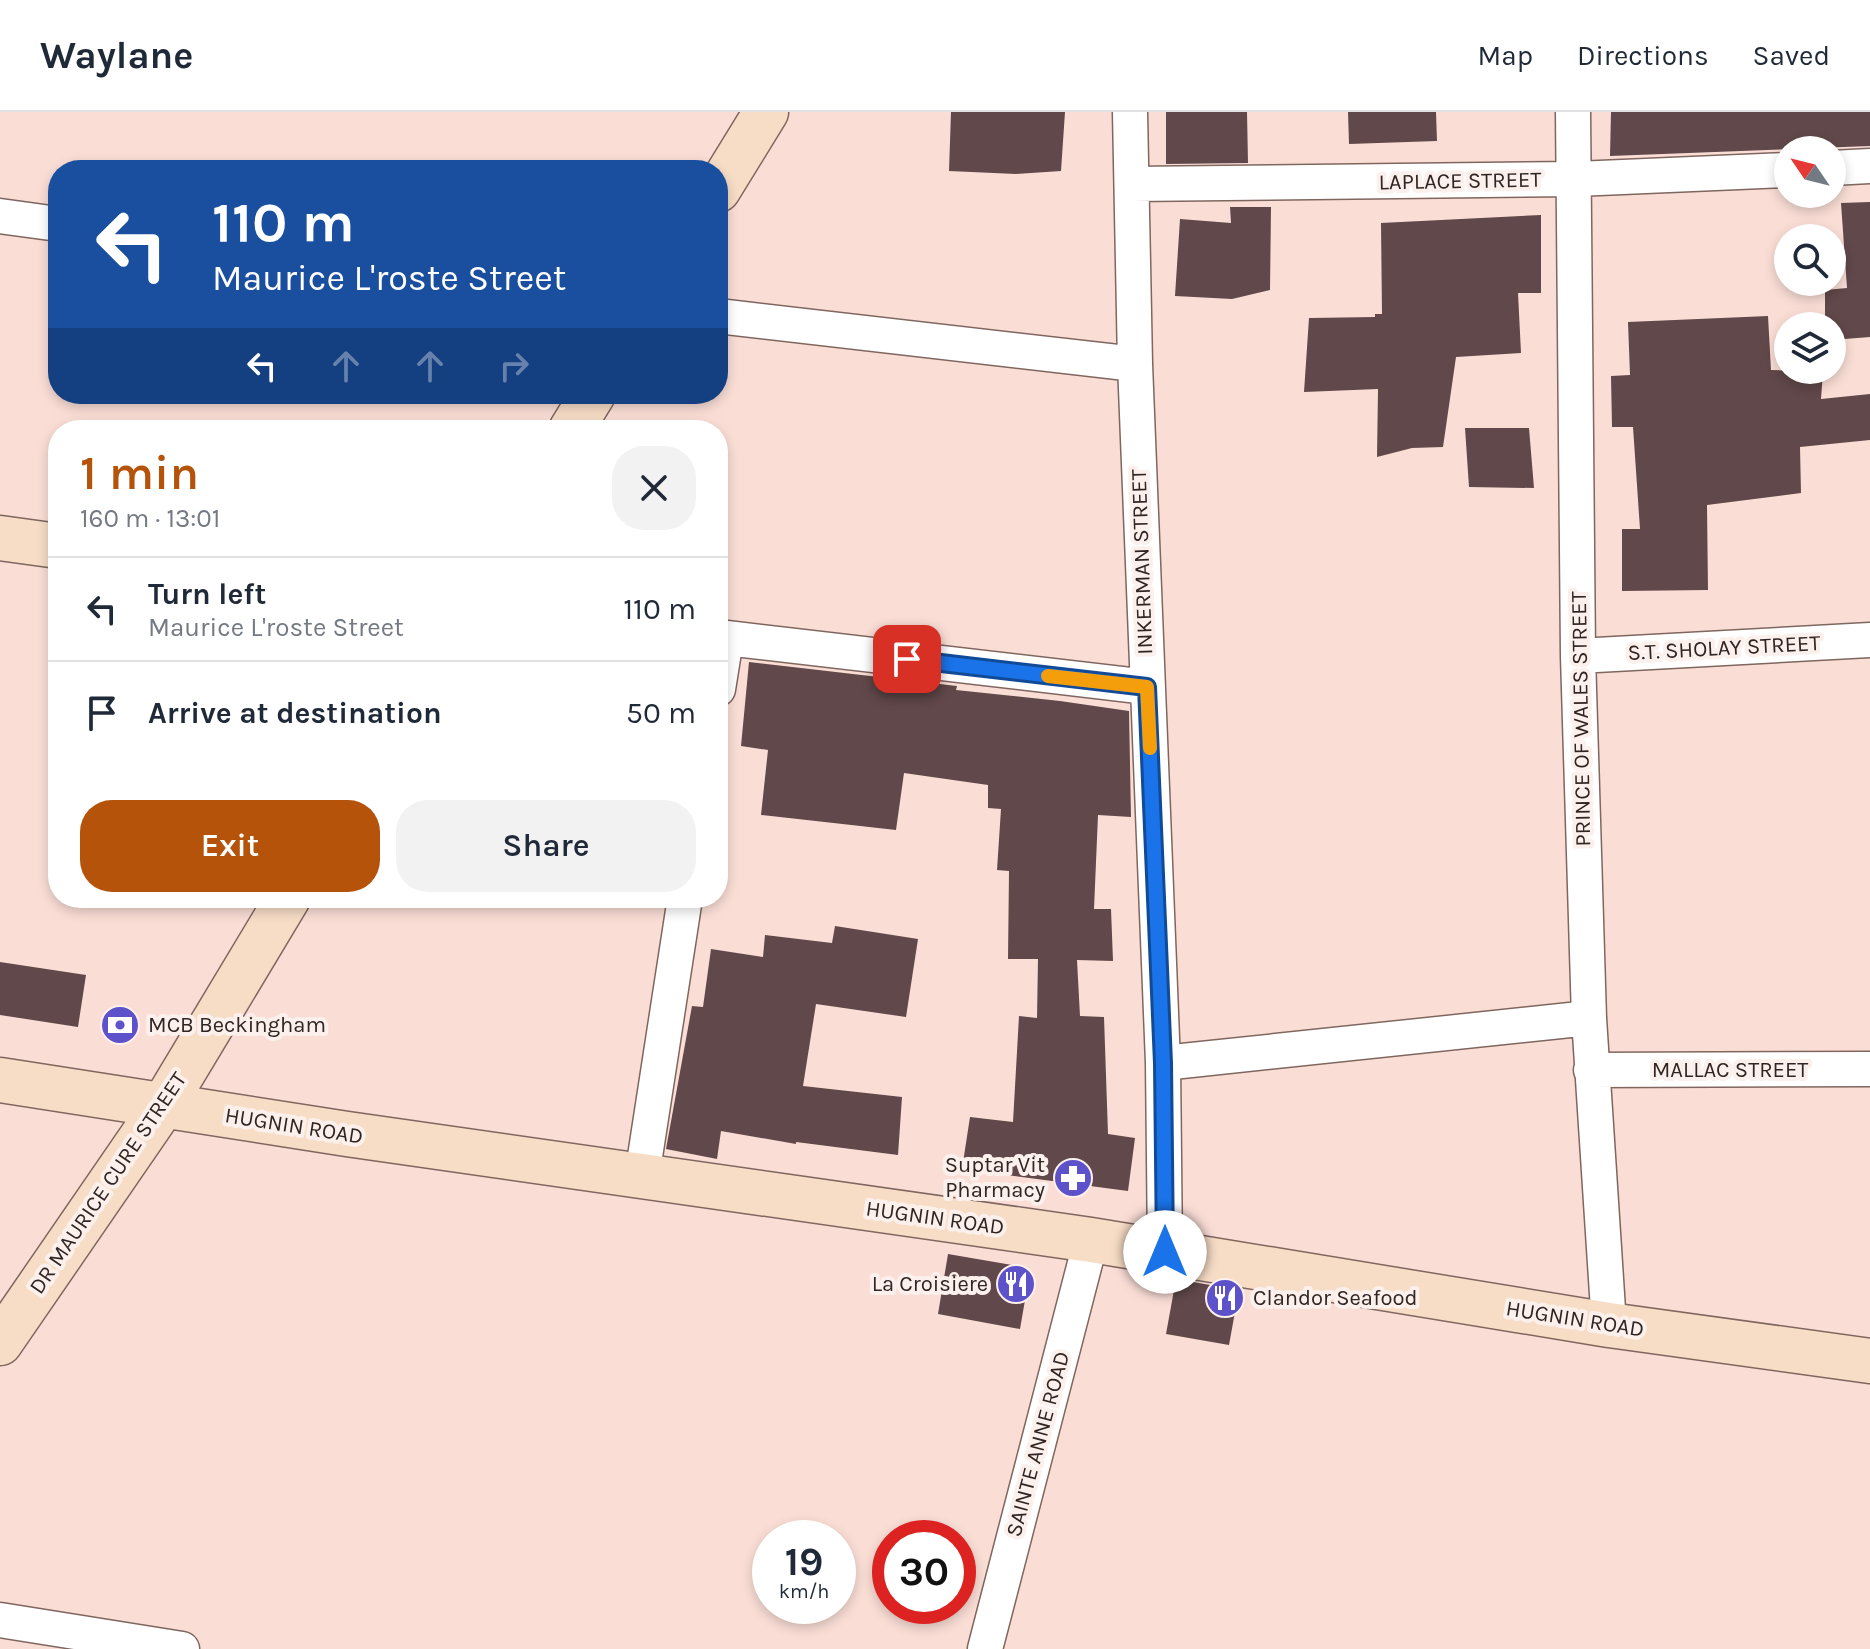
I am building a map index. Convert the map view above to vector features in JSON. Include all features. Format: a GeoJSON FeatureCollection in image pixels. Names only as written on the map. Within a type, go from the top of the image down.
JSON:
{"type":"FeatureCollection","features":[{"type":"Feature","properties":{"kind":"main road"},"geometry":{"type":"LineString","coordinates":[[728,174],[766,112]]}},
{"type":"Feature","properties":{"kind":"main road"},"geometry":{"type":"LineString","coordinates":[[0,538],[48,545]]}},
{"type":"Feature","properties":{"kind":"main road","name":"DR MAURICE CURE STREET"},"geometry":{"type":"LineString","coordinates":[[0,1343],[163,1106],[282,908]]}},
{"type":"Feature","properties":{"kind":"main road","name":"HUGNIN ROAD"},"geometry":{"type":"LineString","coordinates":[[0,1080],[1091,1240],[1609,1325],[1870,1361]]}},
{"type":"Feature","properties":{"kind":"street","name":"INKERMAN STREET"},"geometry":{"type":"LineString","coordinates":[[1130,112],[1135,364],[1163,1063],[1165,1252]]}},
{"type":"Feature","properties":{"kind":"street","name":"PRINCE OF WALES STREET"},"geometry":{"type":"LineString","coordinates":[[1573,112],[1578,656],[1591,1070],[1609,1325]]}},
{"type":"Feature","properties":{"kind":"street"},"geometry":{"type":"LineString","coordinates":[[1846,167],[1870,166]]}},
{"type":"Feature","properties":{"kind":"street","name":"LAPLACE STREET"},"geometry":{"type":"LineString","coordinates":[[1133,184],[1576,179],[1774,171]]}},
{"type":"Feature","properties":{"kind":"street"},"geometry":{"type":"LineString","coordinates":[[0,216],[48,223]]}},
{"type":"Feature","properties":{"kind":"street"},"geometry":{"type":"LineString","coordinates":[[728,317],[1135,364]]}},
{"type":"Feature","properties":{"kind":"street"},"geometry":{"type":"LineString","coordinates":[[728,639],[1147,687]]}},
{"type":"Feature","properties":{"kind":"street","name":"S.T. SHOLAY STREET"},"geometry":{"type":"LineString","coordinates":[[1578,656],[1870,640]]}},
{"type":"Feature","properties":{"kind":"street"},"geometry":{"type":"LineString","coordinates":[[642,1176],[683,908]]}},
{"type":"Feature","properties":{"kind":"street"},"geometry":{"type":"LineString","coordinates":[[1163,1063],[1589,1018]]}},
{"type":"Feature","properties":{"kind":"street","name":"MALLAC STREET"},"geometry":{"type":"LineString","coordinates":[[1591,1070],[1870,1069]]}},
{"type":"Feature","properties":{"kind":"street","name":"SAINTE ANNE ROAD"},"geometry":{"type":"LineString","coordinates":[[985,1649],[1091,1240]]}},
{"type":"Feature","properties":{"kind":"street"},"geometry":{"type":"LineString","coordinates":[[0,1620],[182,1649]]}},
{"type":"Feature","properties":{"kind":"building"},"geometry":{"type":"Polygon","coordinates":[[[951,112],[1065,112],[1061,171],[1016,174],[949,171],[951,112]]]}},
{"type":"Feature","properties":{"kind":"building"},"geometry":{"type":"Polygon","coordinates":[[[1166,112],[1247,112],[1248,163],[1166,164],[1166,112]]]}},
{"type":"Feature","properties":{"kind":"building"},"geometry":{"type":"Polygon","coordinates":[[[1348,112],[1436,112],[1437,141],[1349,144],[1348,112]]]}},
{"type":"Feature","properties":{"kind":"building"},"geometry":{"type":"Polygon","coordinates":[[[1611,112],[1870,112],[1870,146],[1846,147],[1846,136],[1774,136],[1774,150],[1610,156],[1611,112]]]}},
{"type":"Feature","properties":{"kind":"building"},"geometry":{"type":"Polygon","coordinates":[[[1870,202],[1870,337],[1846,339],[1846,312],[1825,312],[1825,296],[1846,296],[1846,224],[1842,224],[1841,208],[1846,208],[1846,203],[1870,202]]]}},
{"type":"Feature","properties":{"kind":"building"},"geometry":{"type":"Polygon","coordinates":[[[1230,207],[1271,207],[1270,290],[1232,299],[1175,296],[1180,219],[1231,223],[1230,207]]]}},
{"type":"Feature","properties":{"kind":"building"},"geometry":{"type":"Polygon","coordinates":[[[1541,215],[1541,293],[1518,293],[1521,353],[1456,357],[1443,447],[1412,448],[1377,457],[1378,389],[1304,392],[1309,318],[1375,317],[1375,314],[1382,314],[1381,223],[1541,215]]]}},
{"type":"Feature","properties":{"kind":"building"},"geometry":{"type":"Polygon","coordinates":[[[1768,316],[1774,384],[1822,384],[1821,399],[1870,394],[1870,440],[1800,447],[1801,493],[1707,505],[1708,590],[1622,591],[1622,529],[1640,529],[1633,427],[1612,427],[1611,376],[1630,375],[1628,322],[1768,316]]]}},
{"type":"Feature","properties":{"kind":"building"},"geometry":{"type":"Polygon","coordinates":[[[1465,428],[1529,428],[1534,488],[1469,487],[1465,428]]]}},
{"type":"Feature","properties":{"kind":"building"},"geometry":{"type":"Polygon","coordinates":[[[749,662],[957,686],[956,690],[1129,711],[1131,817],[1098,815],[1094,909],[1111,909],[1113,961],[1077,960],[1080,1016],[1104,1017],[1108,1134],[1135,1138],[1128,1191],[962,1169],[970,1117],[1013,1122],[1019,1016],[1037,1018],[1038,959],[1008,959],[1009,871],[997,870],[1001,809],[988,808],[988,785],[904,773],[896,830],[761,815],[768,750],[741,746],[749,662]]]}},
{"type":"Feature","properties":{"kind":"building"},"geometry":{"type":"Polygon","coordinates":[[[835,926],[918,939],[906,1017],[816,1004],[803,1086],[902,1097],[898,1155],[796,1144],[721,1131],[717,1159],[666,1149],[692,1006],[703,1007],[711,949],[763,957],[765,935],[832,943],[835,926]]]}},
{"type":"Feature","properties":{"kind":"building"},"geometry":{"type":"Polygon","coordinates":[[[0,962],[86,975],[78,1027],[0,1015],[0,962]]]}},
{"type":"Feature","properties":{"kind":"building"},"geometry":{"type":"Polygon","coordinates":[[[948,1254],[1012,1265],[1028,1283],[1020,1329],[938,1314],[948,1254]]]}},
{"type":"Feature","properties":{"kind":"building"},"geometry":{"type":"Polygon","coordinates":[[[1176,1279],[1239,1290],[1229,1345],[1166,1334],[1176,1279]]]}},
{"type":"Feature","properties":{"kind":"slow traffic"},"geometry":{"type":"LineString","coordinates":[[1048,676],[1147,687],[1150,748]]}},
{"type":"Feature","properties":{"kind":"place","name":"MCB Beckingham"},"geometry":{"type":"Point","coordinates":[120,1025]}},
{"type":"Feature","properties":{"kind":"place","name":"Suptar Vit Pharmacy"},"geometry":{"type":"Point","coordinates":[1073,1178]}},
{"type":"Feature","properties":{"kind":"place","name":"La Croisiere"},"geometry":{"type":"Point","coordinates":[1016,1284]}},
{"type":"Feature","properties":{"kind":"place","name":"Clandor Seafood"},"geometry":{"type":"Point","coordinates":[1225,1298]}},
{"type":"Feature","properties":{"kind":"route"},"geometry":{"type":"LineString","coordinates":[[907,659],[1147,687],[1163,1063],[1165,1252]]}}]}
